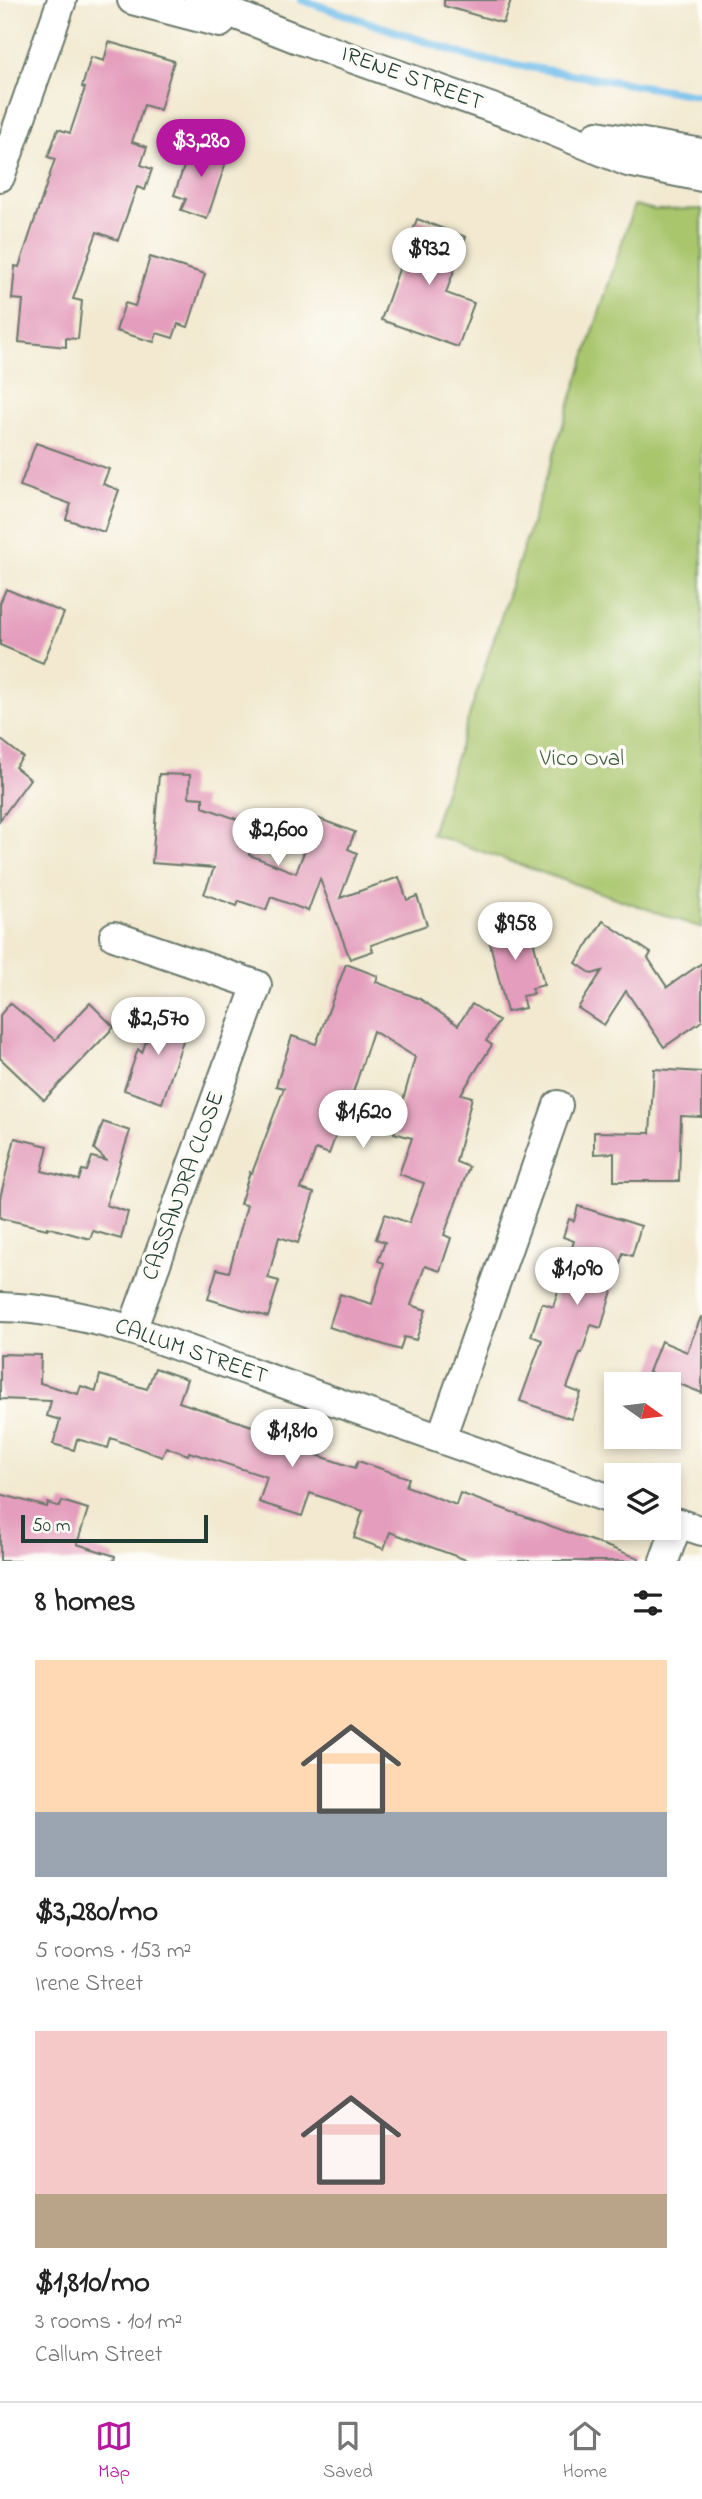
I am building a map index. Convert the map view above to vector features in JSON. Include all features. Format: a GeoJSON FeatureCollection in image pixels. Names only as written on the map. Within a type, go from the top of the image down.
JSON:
{"type":"FeatureCollection","features":[{"type":"Feature","properties":{"kind":"street"},"geometry":{"type":"LineString","coordinates":[[0,177],[62,0]]}},
{"type":"Feature","properties":{"kind":"street","name":"IRENE STREET"},"geometry":{"type":"LineString","coordinates":[[132,0],[224,24],[298,39]]}},
{"type":"Feature","properties":{"kind":"street","name":"IRENE STREET"},"geometry":{"type":"LineString","coordinates":[[198,0],[298,39],[526,120],[628,162],[702,177]]}},
{"type":"Feature","properties":{"kind":"street","name":"IRENE STREET"},"geometry":{"type":"LineString","coordinates":[[526,120],[635,143],[702,153]]}},
{"type":"Feature","properties":{"kind":"street","name":"CASSANDRA CLOSE"},"geometry":{"type":"LineString","coordinates":[[114,936],[257,985],[132,1330]]}},
{"type":"Feature","properties":{"kind":"street"},"geometry":{"type":"LineString","coordinates":[[441,1438],[558,1105]]}},
{"type":"Feature","properties":{"kind":"street","name":"CALLUM STREET"},"geometry":{"type":"LineString","coordinates":[[0,1307],[36,1307],[71,1313],[132,1330],[604,1497]]}},
{"type":"Feature","properties":{"kind":"street"},"geometry":{"type":"LineString","coordinates":[[664,1561],[683,1524]]}},
{"type":"Feature","properties":{"kind":"green space","name":"Vico Oval"},"geometry":{"type":"Polygon","coordinates":[[[634,205],[655,210],[702,209],[702,928],[431,834],[634,205]]]}},
{"type":"Feature","properties":{"kind":"building"},"geometry":{"type":"Polygon","coordinates":[[[444,0],[511,0],[503,23],[444,6],[444,0]]]}},
{"type":"Feature","properties":{"kind":"building"},"geometry":{"type":"Polygon","coordinates":[[[109,42],[174,61],[160,110],[144,105],[132,142],[147,147],[141,165],[152,169],[145,190],[137,187],[118,240],[97,232],[73,299],[82,301],[78,339],[66,338],[66,347],[19,342],[23,300],[12,299],[15,266],[19,267],[55,159],[48,157],[58,129],[70,133],[85,88],[82,87],[91,57],[104,61],[109,42]]]}},
{"type":"Feature","properties":{"kind":"building"},"geometry":{"type":"Polygon","coordinates":[[[193,141],[229,153],[207,219],[181,210],[186,199],[174,195],[193,141]]]}},
{"type":"Feature","properties":{"kind":"building"},"geometry":{"type":"Polygon","coordinates":[[[417,219],[466,237],[446,293],[474,303],[458,347],[381,320],[417,219]]]}},
{"type":"Feature","properties":{"kind":"building"},"geometry":{"type":"Polygon","coordinates":[[[150,257],[205,274],[188,327],[178,324],[173,338],[157,333],[154,342],[116,331],[125,303],[135,306],[150,257]]]}},
{"type":"Feature","properties":{"kind":"building"},"geometry":{"type":"Polygon","coordinates":[[[36,443],[109,469],[103,484],[119,490],[104,532],[66,519],[71,504],[20,486],[36,443]]]}},
{"type":"Feature","properties":{"kind":"building"},"geometry":{"type":"Polygon","coordinates":[[[6,589],[64,613],[43,663],[0,645],[0,603],[6,589]]]}},
{"type":"Feature","properties":{"kind":"building"},"geometry":{"type":"Polygon","coordinates":[[[0,739],[23,757],[15,767],[30,779],[0,820],[0,739]]]}},
{"type":"Feature","properties":{"kind":"building"},"geometry":{"type":"Polygon","coordinates":[[[159,774],[190,775],[189,797],[203,798],[203,807],[259,827],[249,855],[296,873],[317,818],[355,832],[348,849],[357,853],[340,898],[399,877],[407,900],[417,896],[427,925],[371,945],[373,951],[350,959],[320,879],[308,911],[271,897],[266,910],[239,901],[237,906],[204,894],[214,868],[152,863],[159,774]]]}},
{"type":"Feature","properties":{"kind":"building"},"geometry":{"type":"Polygon","coordinates":[[[515,920],[517,925],[529,923],[544,985],[532,988],[533,994],[522,996],[525,1008],[507,1012],[486,927],[515,920]]]}},
{"type":"Feature","properties":{"kind":"building"},"geometry":{"type":"Polygon","coordinates":[[[603,921],[651,953],[648,958],[667,987],[702,963],[702,1021],[664,1047],[626,991],[604,1025],[578,1008],[602,971],[592,974],[576,963],[603,921]]]}},
{"type":"Feature","properties":{"kind":"building"},"geometry":{"type":"Polygon","coordinates":[[[346,964],[378,976],[376,982],[420,999],[458,1025],[472,1004],[499,1021],[486,1041],[492,1045],[461,1094],[472,1097],[456,1162],[469,1167],[444,1235],[451,1238],[440,1271],[425,1266],[411,1305],[426,1310],[416,1340],[404,1337],[400,1350],[329,1327],[340,1294],[372,1304],[384,1263],[378,1261],[385,1242],[376,1239],[385,1214],[409,1223],[424,1183],[399,1174],[412,1138],[394,1133],[415,1057],[373,1031],[348,1108],[329,1154],[316,1149],[301,1189],[314,1193],[298,1243],[279,1237],[268,1278],[279,1281],[268,1317],[208,1299],[217,1269],[229,1272],[247,1205],[240,1204],[284,1088],[276,1086],[292,1036],[316,1044],[346,964]]]}},
{"type":"Feature","properties":{"kind":"building"},"geometry":{"type":"Polygon","coordinates":[[[10,1003],[55,1040],[90,1003],[114,1027],[44,1100],[0,1058],[0,1015],[10,1003]]]}},
{"type":"Feature","properties":{"kind":"building"},"geometry":{"type":"Polygon","coordinates":[[[157,1009],[190,1020],[162,1103],[124,1090],[138,1049],[142,1053],[157,1009]]]}},
{"type":"Feature","properties":{"kind":"building"},"geometry":{"type":"Polygon","coordinates":[[[654,1069],[702,1072],[702,1117],[681,1116],[679,1181],[614,1181],[614,1153],[594,1154],[594,1132],[650,1133],[654,1069]]]}},
{"type":"Feature","properties":{"kind":"building"},"geometry":{"type":"Polygon","coordinates":[[[103,1122],[130,1131],[106,1205],[128,1212],[121,1239],[93,1231],[90,1239],[0,1218],[0,1198],[15,1138],[48,1146],[42,1171],[79,1180],[82,1170],[87,1171],[92,1157],[107,1161],[94,1149],[103,1122]]]}},
{"type":"Feature","properties":{"kind":"building"},"geometry":{"type":"Polygon","coordinates":[[[578,1206],[641,1226],[632,1256],[623,1253],[601,1328],[591,1325],[567,1388],[581,1393],[571,1419],[520,1401],[542,1340],[531,1336],[542,1303],[553,1307],[574,1241],[563,1237],[569,1219],[574,1221],[578,1206]]]}},
{"type":"Feature","properties":{"kind":"building"},"geometry":{"type":"Polygon","coordinates":[[[702,1317],[702,1393],[681,1385],[681,1372],[649,1372],[661,1341],[687,1352],[702,1317]]]}},
{"type":"Feature","properties":{"kind":"building"},"geometry":{"type":"Polygon","coordinates":[[[0,1354],[41,1355],[40,1383],[78,1394],[81,1386],[96,1391],[100,1375],[147,1389],[155,1368],[187,1379],[179,1402],[316,1447],[314,1454],[355,1468],[358,1461],[409,1478],[406,1486],[456,1505],[460,1493],[639,1558],[638,1561],[469,1561],[390,1532],[384,1549],[354,1538],[363,1511],[310,1493],[302,1516],[259,1502],[267,1477],[189,1452],[188,1455],[166,1447],[162,1457],[111,1438],[108,1448],[77,1439],[74,1450],[53,1444],[60,1420],[47,1416],[51,1401],[0,1399],[0,1354]]]}},
{"type":"Feature","properties":{"kind":"building"},"geometry":{"type":"Polygon","coordinates":[[[0,1494],[47,1507],[48,1503],[60,1507],[62,1501],[88,1509],[77,1544],[115,1556],[114,1561],[0,1561],[0,1494]]]}},
{"type":"Feature","properties":{"kind":"waterway"},"geometry":{"type":"LineString","coordinates":[[302,0],[474,58],[702,96]]}}]}
